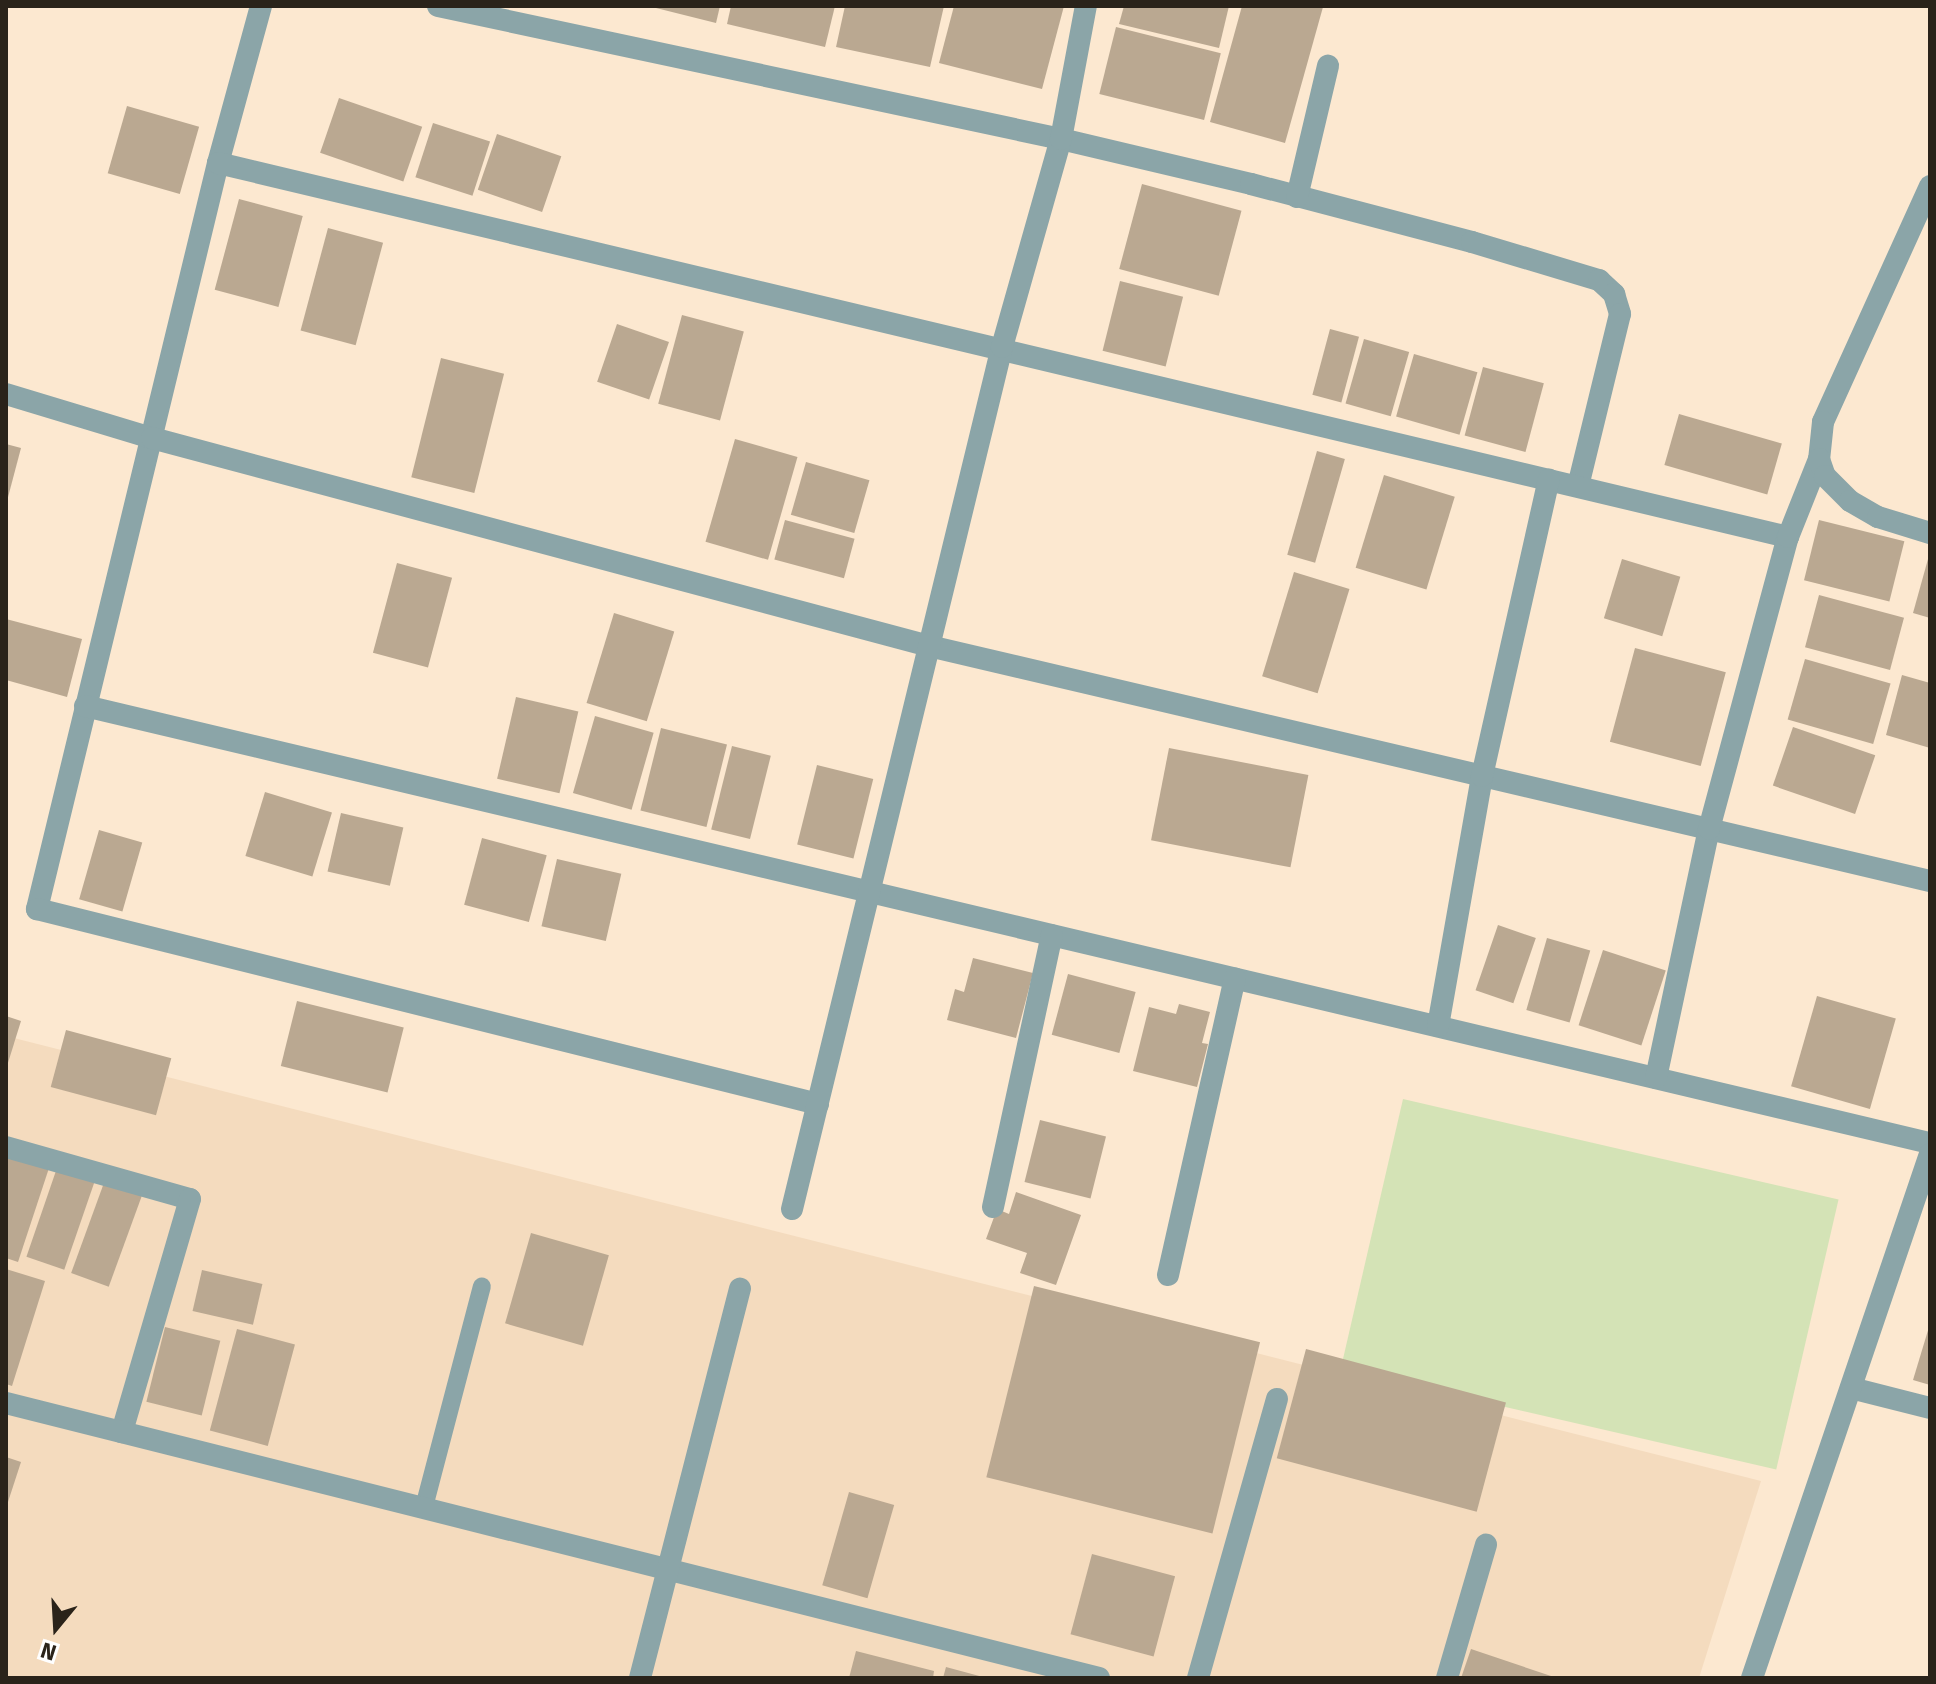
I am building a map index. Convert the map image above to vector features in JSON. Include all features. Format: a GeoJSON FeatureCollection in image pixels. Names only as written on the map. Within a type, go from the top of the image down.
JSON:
{"type":"FeatureCollection","features":[{"type":"Feature","properties":{"kind":"street"},"geometry":{"type":"LineString","coordinates":[[261,6],[218,163],[37,909],[818,1104]]}},
{"type":"Feature","properties":{"kind":"street"},"geometry":{"type":"LineString","coordinates":[[438,6],[1061,139],[1472,242],[1599,280],[1614,294],[1620,314],[1578,486]]}},
{"type":"Feature","properties":{"kind":"street"},"geometry":{"type":"LineString","coordinates":[[792,1209],[1002,347],[1061,139],[1086,6]]}},
{"type":"Feature","properties":{"kind":"street"},"geometry":{"type":"LineString","coordinates":[[1297,197],[1328,66]]}},
{"type":"Feature","properties":{"kind":"street"},"geometry":{"type":"LineString","coordinates":[[218,163],[1002,347],[1788,537]]}},
{"type":"Feature","properties":{"kind":"street"},"geometry":{"type":"LineString","coordinates":[[1656,1078],[1709,829],[1788,537],[1819,459],[1823,422],[1854,346],[1930,186]]}},
{"type":"Feature","properties":{"kind":"street"},"geometry":{"type":"LineString","coordinates":[[6,394],[152,438],[929,646],[1930,881]]}},
{"type":"Feature","properties":{"kind":"street"},"geometry":{"type":"LineString","coordinates":[[1819,459],[1825,476],[1850,501],[1878,517],[1930,533]]}},
{"type":"Feature","properties":{"kind":"street"},"geometry":{"type":"LineString","coordinates":[[1438,1026],[1482,776],[1549,479]]}},
{"type":"Feature","properties":{"kind":"street"},"geometry":{"type":"LineString","coordinates":[[85,706],[1930,1143]]}},
{"type":"Feature","properties":{"kind":"street"},"geometry":{"type":"LineString","coordinates":[[993,1207],[1052,935]]}},
{"type":"Feature","properties":{"kind":"street"},"geometry":{"type":"LineString","coordinates":[[1168,1275],[1235,978]]}},
{"type":"Feature","properties":{"kind":"street"},"geometry":{"type":"LineString","coordinates":[[6,1147],[190,1199],[122,1432]]}},
{"type":"Feature","properties":{"kind":"street"},"geometry":{"type":"LineString","coordinates":[[1752,1678],[1930,1154]]}},
{"type":"Feature","properties":{"kind":"street"},"geometry":{"type":"LineString","coordinates":[[640,1678],[740,1289]]}},
{"type":"Feature","properties":{"kind":"street"},"geometry":{"type":"LineString","coordinates":[[1851,1388],[1930,1408]]}},
{"type":"Feature","properties":{"kind":"street"},"geometry":{"type":"LineString","coordinates":[[1198,1678],[1277,1399]]}},
{"type":"Feature","properties":{"kind":"street"},"geometry":{"type":"LineString","coordinates":[[6,1403],[1099,1678]]}},
{"type":"Feature","properties":{"kind":"street"},"geometry":{"type":"LineString","coordinates":[[1447,1678],[1486,1545]]}},
{"type":"Feature","properties":{"kind":"lane"},"geometry":{"type":"LineString","coordinates":[[424,1507],[482,1286]]}},
{"type":"Feature","properties":{"kind":"shaded area"},"geometry":{"type":"Polygon","coordinates":[[[6,1036],[1761,1481],[1699,1678],[6,1678],[6,1036]]]}},
{"type":"Feature","properties":{"kind":"green space"},"geometry":{"type":"Polygon","coordinates":[[[1403,1099],[1839,1200],[1776,1469],[1341,1369],[1403,1099]]]}},
{"type":"Feature","properties":{"kind":"building"},"geometry":{"type":"Polygon","coordinates":[[[648,6],[720,6],[716,23],[648,6]]]}},
{"type":"Feature","properties":{"kind":"building"},"geometry":{"type":"Polygon","coordinates":[[[731,6],[835,6],[825,47],[727,24],[731,6]]]}},
{"type":"Feature","properties":{"kind":"building"},"geometry":{"type":"Polygon","coordinates":[[[845,6],[944,6],[930,67],[836,47],[845,6]]]}},
{"type":"Feature","properties":{"kind":"building"},"geometry":{"type":"Polygon","coordinates":[[[954,6],[1064,6],[1042,89],[939,63],[954,6]]]}},
{"type":"Feature","properties":{"kind":"building"},"geometry":{"type":"Polygon","coordinates":[[[1124,6],[1229,6],[1219,48],[1119,24],[1124,6]]]}},
{"type":"Feature","properties":{"kind":"building"},"geometry":{"type":"Polygon","coordinates":[[[1242,6],[1323,7],[1285,143],[1210,122],[1242,6]]]}},
{"type":"Feature","properties":{"kind":"building"},"geometry":{"type":"Polygon","coordinates":[[[1116,27],[1221,53],[1204,120],[1099,94],[1116,27]]]}},
{"type":"Feature","properties":{"kind":"building"},"geometry":{"type":"Polygon","coordinates":[[[339,98],[422,127],[403,181],[320,153],[339,98]]]}},
{"type":"Feature","properties":{"kind":"building"},"geometry":{"type":"Polygon","coordinates":[[[127,106],[199,127],[180,194],[108,173],[127,106]]]}},
{"type":"Feature","properties":{"kind":"building"},"geometry":{"type":"Polygon","coordinates":[[[433,123],[490,142],[472,196],[415,177],[433,123]]]}},
{"type":"Feature","properties":{"kind":"building"},"geometry":{"type":"Polygon","coordinates":[[[497,134],[561,156],[542,212],[478,190],[497,134]]]}},
{"type":"Feature","properties":{"kind":"building"},"geometry":{"type":"Polygon","coordinates":[[[1142,184],[1241,211],[1219,296],[1119,269],[1142,184]]]}},
{"type":"Feature","properties":{"kind":"building"},"geometry":{"type":"Polygon","coordinates":[[[239,199],[303,216],[278,307],[215,290],[239,199]]]}},
{"type":"Feature","properties":{"kind":"building"},"geometry":{"type":"Polygon","coordinates":[[[328,228],[383,243],[356,345],[301,330],[328,228]]]}},
{"type":"Feature","properties":{"kind":"building"},"geometry":{"type":"Polygon","coordinates":[[[1120,281],[1183,297],[1166,367],[1103,351],[1120,281]]]}},
{"type":"Feature","properties":{"kind":"building"},"geometry":{"type":"Polygon","coordinates":[[[682,315],[744,332],[720,420],[658,404],[682,315]]]}},
{"type":"Feature","properties":{"kind":"building"},"geometry":{"type":"Polygon","coordinates":[[[617,324],[669,342],[649,400],[597,382],[617,324]]]}},
{"type":"Feature","properties":{"kind":"building"},"geometry":{"type":"Polygon","coordinates":[[[1330,329],[1359,337],[1341,402],[1312,395],[1330,329]]]}},
{"type":"Feature","properties":{"kind":"building"},"geometry":{"type":"Polygon","coordinates":[[[1364,339],[1409,352],[1391,416],[1346,403],[1364,339]]]}},
{"type":"Feature","properties":{"kind":"building"},"geometry":{"type":"Polygon","coordinates":[[[1414,354],[1477,372],[1460,435],[1396,416],[1414,354]]]}},
{"type":"Feature","properties":{"kind":"building"},"geometry":{"type":"Polygon","coordinates":[[[441,358],[504,374],[474,493],[411,477],[441,358]]]}},
{"type":"Feature","properties":{"kind":"building"},"geometry":{"type":"Polygon","coordinates":[[[1483,367],[1544,383],[1525,452],[1465,436],[1483,367]]]}},
{"type":"Feature","properties":{"kind":"building"},"geometry":{"type":"Polygon","coordinates":[[[1679,414],[1782,443],[1767,494],[1664,465],[1679,414]]]}},
{"type":"Feature","properties":{"kind":"building"},"geometry":{"type":"Polygon","coordinates":[[[735,439],[797,457],[768,560],[706,542],[735,439]]]}},
{"type":"Feature","properties":{"kind":"building"},"geometry":{"type":"Polygon","coordinates":[[[6,444],[21,448],[7,501],[6,501],[6,444]]]}},
{"type":"Feature","properties":{"kind":"building"},"geometry":{"type":"Polygon","coordinates":[[[1317,451],[1345,459],[1315,563],[1287,555],[1317,451]]]}},
{"type":"Feature","properties":{"kind":"building"},"geometry":{"type":"Polygon","coordinates":[[[806,462],[869,480],[854,533],[791,515],[806,462]]]}},
{"type":"Feature","properties":{"kind":"building"},"geometry":{"type":"Polygon","coordinates":[[[1384,475],[1455,497],[1426,589],[1356,568],[1384,475]]]}},
{"type":"Feature","properties":{"kind":"building"},"geometry":{"type":"Polygon","coordinates":[[[785,520],[855,539],[844,578],[774,560],[785,520]]]}},
{"type":"Feature","properties":{"kind":"building"},"geometry":{"type":"Polygon","coordinates":[[[1819,520],[1904,541],[1889,601],[1804,580],[1819,520]]]}},
{"type":"Feature","properties":{"kind":"building"},"geometry":{"type":"Polygon","coordinates":[[[1622,559],[1680,577],[1662,636],[1604,618],[1622,559]]]}},
{"type":"Feature","properties":{"kind":"building"},"geometry":{"type":"Polygon","coordinates":[[[1930,560],[1930,618],[1913,613],[1930,560]]]}},
{"type":"Feature","properties":{"kind":"building"},"geometry":{"type":"Polygon","coordinates":[[[397,563],[452,578],[428,668],[373,653],[397,563]]]}},
{"type":"Feature","properties":{"kind":"building"},"geometry":{"type":"Polygon","coordinates":[[[1294,572],[1349,589],[1318,693],[1262,676],[1294,572]]]}},
{"type":"Feature","properties":{"kind":"building"},"geometry":{"type":"Polygon","coordinates":[[[1819,595],[1904,618],[1890,670],[1805,647],[1819,595]]]}},
{"type":"Feature","properties":{"kind":"building"},"geometry":{"type":"Polygon","coordinates":[[[614,613],[674,631],[647,721],[587,703],[614,613]]]}},
{"type":"Feature","properties":{"kind":"building"},"geometry":{"type":"Polygon","coordinates":[[[6,619],[82,639],[67,697],[6,680],[6,619]]]}},
{"type":"Feature","properties":{"kind":"building"},"geometry":{"type":"Polygon","coordinates":[[[1635,648],[1726,672],[1701,766],[1610,742],[1635,648]]]}},
{"type":"Feature","properties":{"kind":"building"},"geometry":{"type":"Polygon","coordinates":[[[1805,659],[1891,684],[1873,744],[1788,720],[1805,659]]]}},
{"type":"Feature","properties":{"kind":"building"},"geometry":{"type":"Polygon","coordinates":[[[1902,675],[1930,683],[1930,748],[1886,735],[1902,675]]]}},
{"type":"Feature","properties":{"kind":"building"},"geometry":{"type":"Polygon","coordinates":[[[516,697],[578,711],[559,793],[497,779],[516,697]]]}},
{"type":"Feature","properties":{"kind":"building"},"geometry":{"type":"Polygon","coordinates":[[[595,716],[654,733],[632,810],[573,793],[595,716]]]}},
{"type":"Feature","properties":{"kind":"building"},"geometry":{"type":"Polygon","coordinates":[[[1793,727],[1875,755],[1855,814],[1773,786],[1793,727]]]}},
{"type":"Feature","properties":{"kind":"building"},"geometry":{"type":"Polygon","coordinates":[[[661,728],[727,744],[706,827],[640,810],[661,728]]]}},
{"type":"Feature","properties":{"kind":"building"},"geometry":{"type":"Polygon","coordinates":[[[732,746],[771,756],[750,839],[711,829],[732,746]]]}},
{"type":"Feature","properties":{"kind":"building"},"geometry":{"type":"Polygon","coordinates":[[[1169,748],[1308,775],[1290,867],[1151,840],[1169,748]]]}},
{"type":"Feature","properties":{"kind":"building"},"geometry":{"type":"Polygon","coordinates":[[[817,765],[873,779],[853,859],[797,845],[817,765]]]}},
{"type":"Feature","properties":{"kind":"building"},"geometry":{"type":"Polygon","coordinates":[[[265,792],[332,812],[312,877],[245,856],[265,792]]]}},
{"type":"Feature","properties":{"kind":"building"},"geometry":{"type":"Polygon","coordinates":[[[341,813],[403,827],[390,886],[328,871],[341,813]]]}},
{"type":"Feature","properties":{"kind":"building"},"geometry":{"type":"Polygon","coordinates":[[[99,830],[142,842],[122,912],[79,899],[99,830]]]}},
{"type":"Feature","properties":{"kind":"building"},"geometry":{"type":"Polygon","coordinates":[[[482,838],[547,855],[529,922],[464,905],[482,838]]]}},
{"type":"Feature","properties":{"kind":"building"},"geometry":{"type":"Polygon","coordinates":[[[557,859],[621,874],[606,941],[541,926],[557,859]]]}},
{"type":"Feature","properties":{"kind":"building"},"geometry":{"type":"Polygon","coordinates":[[[1498,925],[1536,938],[1513,1003],[1476,990],[1498,925]]]}},
{"type":"Feature","properties":{"kind":"building"},"geometry":{"type":"Polygon","coordinates":[[[1547,938],[1590,950],[1570,1022],[1526,1010],[1547,938]]]}},
{"type":"Feature","properties":{"kind":"building"},"geometry":{"type":"Polygon","coordinates":[[[1603,950],[1666,970],[1641,1046],[1579,1025],[1603,950]]]}},
{"type":"Feature","properties":{"kind":"building"},"geometry":{"type":"Polygon","coordinates":[[[973,958],[1033,973],[1016,1038],[947,1020],[955,989],[964,992],[973,958]]]}},
{"type":"Feature","properties":{"kind":"building"},"geometry":{"type":"Polygon","coordinates":[[[1068,974],[1136,992],[1119,1053],[1052,1035],[1068,974]]]}},
{"type":"Feature","properties":{"kind":"building"},"geometry":{"type":"Polygon","coordinates":[[[1817,996],[1896,1019],[1870,1109],[1791,1086],[1817,996]]]}},
{"type":"Feature","properties":{"kind":"building"},"geometry":{"type":"Polygon","coordinates":[[[297,1001],[404,1028],[388,1093],[281,1066],[297,1001]]]}},
{"type":"Feature","properties":{"kind":"building"},"geometry":{"type":"Polygon","coordinates":[[[1179,1004],[1210,1012],[1202,1043],[1208,1044],[1197,1087],[1133,1071],[1149,1007],[1176,1014],[1179,1004]]]}},
{"type":"Feature","properties":{"kind":"building"},"geometry":{"type":"Polygon","coordinates":[[[6,1016],[21,1021],[7,1066],[6,1065],[6,1016]]]}},
{"type":"Feature","properties":{"kind":"building"},"geometry":{"type":"Polygon","coordinates":[[[66,1030],[171,1058],[156,1115],[51,1087],[66,1030]]]}},
{"type":"Feature","properties":{"kind":"building"},"geometry":{"type":"Polygon","coordinates":[[[1040,1120],[1106,1136],[1090,1199],[1025,1182],[1040,1120]]]}},
{"type":"Feature","properties":{"kind":"building"},"geometry":{"type":"Polygon","coordinates":[[[10,1152],[50,1165],[18,1262],[6,1258],[6,1165],[10,1152]]]}},
{"type":"Feature","properties":{"kind":"building"},"geometry":{"type":"Polygon","coordinates":[[[58,1165],[96,1178],[64,1270],[26,1257],[58,1165]]]}},
{"type":"Feature","properties":{"kind":"building"},"geometry":{"type":"Polygon","coordinates":[[[105,1180],[143,1194],[109,1287],[71,1273],[105,1180]]]}},
{"type":"Feature","properties":{"kind":"building"},"geometry":{"type":"Polygon","coordinates":[[[1016,1192],[1081,1215],[1056,1285],[1020,1273],[1027,1253],[986,1239],[997,1209],[1009,1214],[1016,1192]]]}},
{"type":"Feature","properties":{"kind":"building"},"geometry":{"type":"Polygon","coordinates":[[[531,1233],[609,1255],[583,1346],[505,1323],[531,1233]]]}},
{"type":"Feature","properties":{"kind":"building"},"geometry":{"type":"Polygon","coordinates":[[[6,1269],[45,1281],[12,1386],[6,1384],[6,1269]]]}},
{"type":"Feature","properties":{"kind":"building"},"geometry":{"type":"Polygon","coordinates":[[[202,1270],[262,1284],[253,1325],[193,1311],[202,1270]]]}},
{"type":"Feature","properties":{"kind":"building"},"geometry":{"type":"Polygon","coordinates":[[[1034,1286],[1260,1342],[1212,1534],[986,1477],[1034,1286]]]}},
{"type":"Feature","properties":{"kind":"building"},"geometry":{"type":"Polygon","coordinates":[[[165,1327],[220,1341],[202,1416],[146,1402],[165,1327]]]}},
{"type":"Feature","properties":{"kind":"building"},"geometry":{"type":"Polygon","coordinates":[[[1930,1327],[1930,1385],[1913,1380],[1930,1327]]]}},
{"type":"Feature","properties":{"kind":"building"},"geometry":{"type":"Polygon","coordinates":[[[237,1329],[295,1345],[268,1446],[210,1430],[237,1329]]]}},
{"type":"Feature","properties":{"kind":"building"},"geometry":{"type":"Polygon","coordinates":[[[1306,1349],[1506,1403],[1477,1512],[1277,1458],[1306,1349]]]}},
{"type":"Feature","properties":{"kind":"building"},"geometry":{"type":"Polygon","coordinates":[[[6,1457],[21,1462],[7,1505],[6,1505],[6,1457]]]}},
{"type":"Feature","properties":{"kind":"building"},"geometry":{"type":"Polygon","coordinates":[[[849,1492],[894,1505],[867,1598],[822,1585],[849,1492]]]}},
{"type":"Feature","properties":{"kind":"building"},"geometry":{"type":"Polygon","coordinates":[[[1092,1554],[1175,1576],[1154,1656],[1071,1634],[1092,1554]]]}},
{"type":"Feature","properties":{"kind":"building"},"geometry":{"type":"Polygon","coordinates":[[[1471,1649],[1554,1677],[1554,1678],[1461,1678],[1471,1649]]]}},
{"type":"Feature","properties":{"kind":"building"},"geometry":{"type":"Polygon","coordinates":[[[856,1651],[934,1671],[933,1678],[849,1678],[856,1651]]]}},
{"type":"Feature","properties":{"kind":"building"},"geometry":{"type":"Polygon","coordinates":[[[946,1667],[983,1677],[983,1678],[943,1678],[946,1667]]]}}]}
